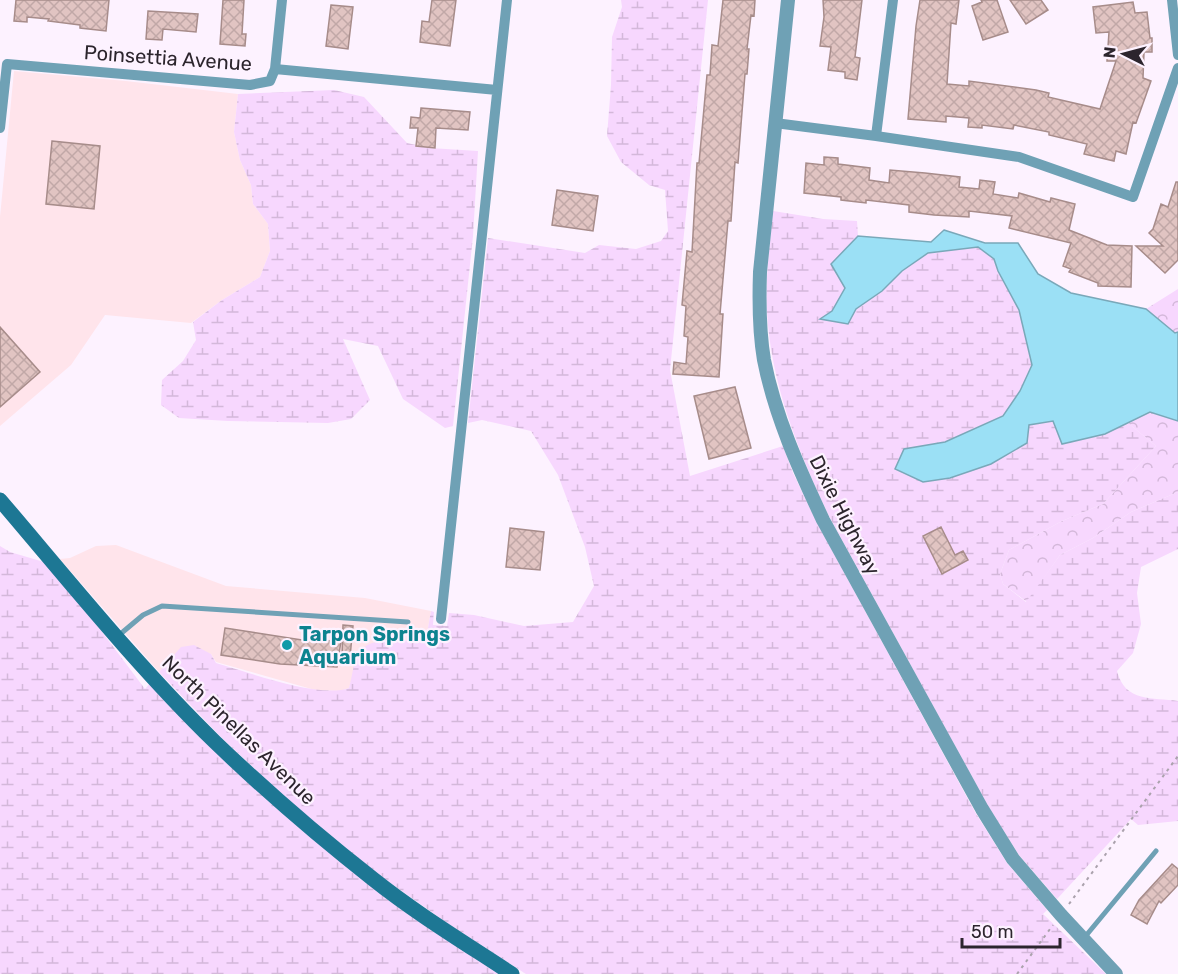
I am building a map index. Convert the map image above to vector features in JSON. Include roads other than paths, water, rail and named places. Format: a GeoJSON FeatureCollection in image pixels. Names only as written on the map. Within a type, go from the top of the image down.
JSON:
{"type":"FeatureCollection","features":[{"type":"Feature","properties":{"kind":"main road","name":"North Pinellas Avenue"},"geometry":{"type":"LineString","coordinates":[[0,500],[118,636],[214,741],[288,809],[374,880],[512,974]]}},
{"type":"Feature","properties":{"kind":"street"},"geometry":{"type":"LineString","coordinates":[[275,69],[282,0]]}},
{"type":"Feature","properties":{"kind":"street"},"geometry":{"type":"LineString","coordinates":[[441,619],[507,0]]}},
{"type":"Feature","properties":{"kind":"street","name":"Dixie Highway"},"geometry":{"type":"LineString","coordinates":[[788,0],[759,272],[759,314],[764,360],[780,418],[800,471],[823,520],[982,809],[1013,859],[1116,974]]}},
{"type":"Feature","properties":{"kind":"street"},"geometry":{"type":"LineString","coordinates":[[876,136],[892,0]]}},
{"type":"Feature","properties":{"kind":"street"},"geometry":{"type":"LineString","coordinates":[[1172,0],[1178,55]]}},
{"type":"Feature","properties":{"kind":"street","name":"Poinsettia Avenue"},"geometry":{"type":"LineString","coordinates":[[2,89],[7,64],[250,85],[270,81],[275,69],[497,90]]}},
{"type":"Feature","properties":{"kind":"street"},"geometry":{"type":"LineString","coordinates":[[775,123],[1019,157],[1133,197],[1178,68]]}},
{"type":"Feature","properties":{"kind":"street"},"geometry":{"type":"LineString","coordinates":[[0,128],[2,89]]}},
{"type":"Feature","properties":{"kind":"lane"},"geometry":{"type":"LineString","coordinates":[[118,636],[143,615],[162,606],[408,622]]}},
{"type":"Feature","properties":{"kind":"lane"},"geometry":{"type":"LineString","coordinates":[[1083,939],[1155,851]]}},
{"type":"Feature","properties":{"kind":"water"},"geometry":{"type":"Polygon","coordinates":[[[944,230],[985,243],[1018,243],[1038,274],[1071,293],[1146,309],[1175,333],[1178,332],[1178,421],[1150,412],[1105,434],[1062,444],[1053,421],[1029,425],[1027,443],[991,464],[950,478],[923,482],[895,469],[904,449],[945,442],[1003,416],[1020,391],[1032,365],[1019,310],[994,259],[978,247],[928,253],[856,309],[848,324],[820,319],[832,311],[845,288],[831,264],[858,236],[931,242],[944,230]]]}},
{"type":"Feature","properties":{"kind":"place","name":"Tarpon Springs Aquarium"},"geometry":{"type":"Point","coordinates":[287,645]}}]}
